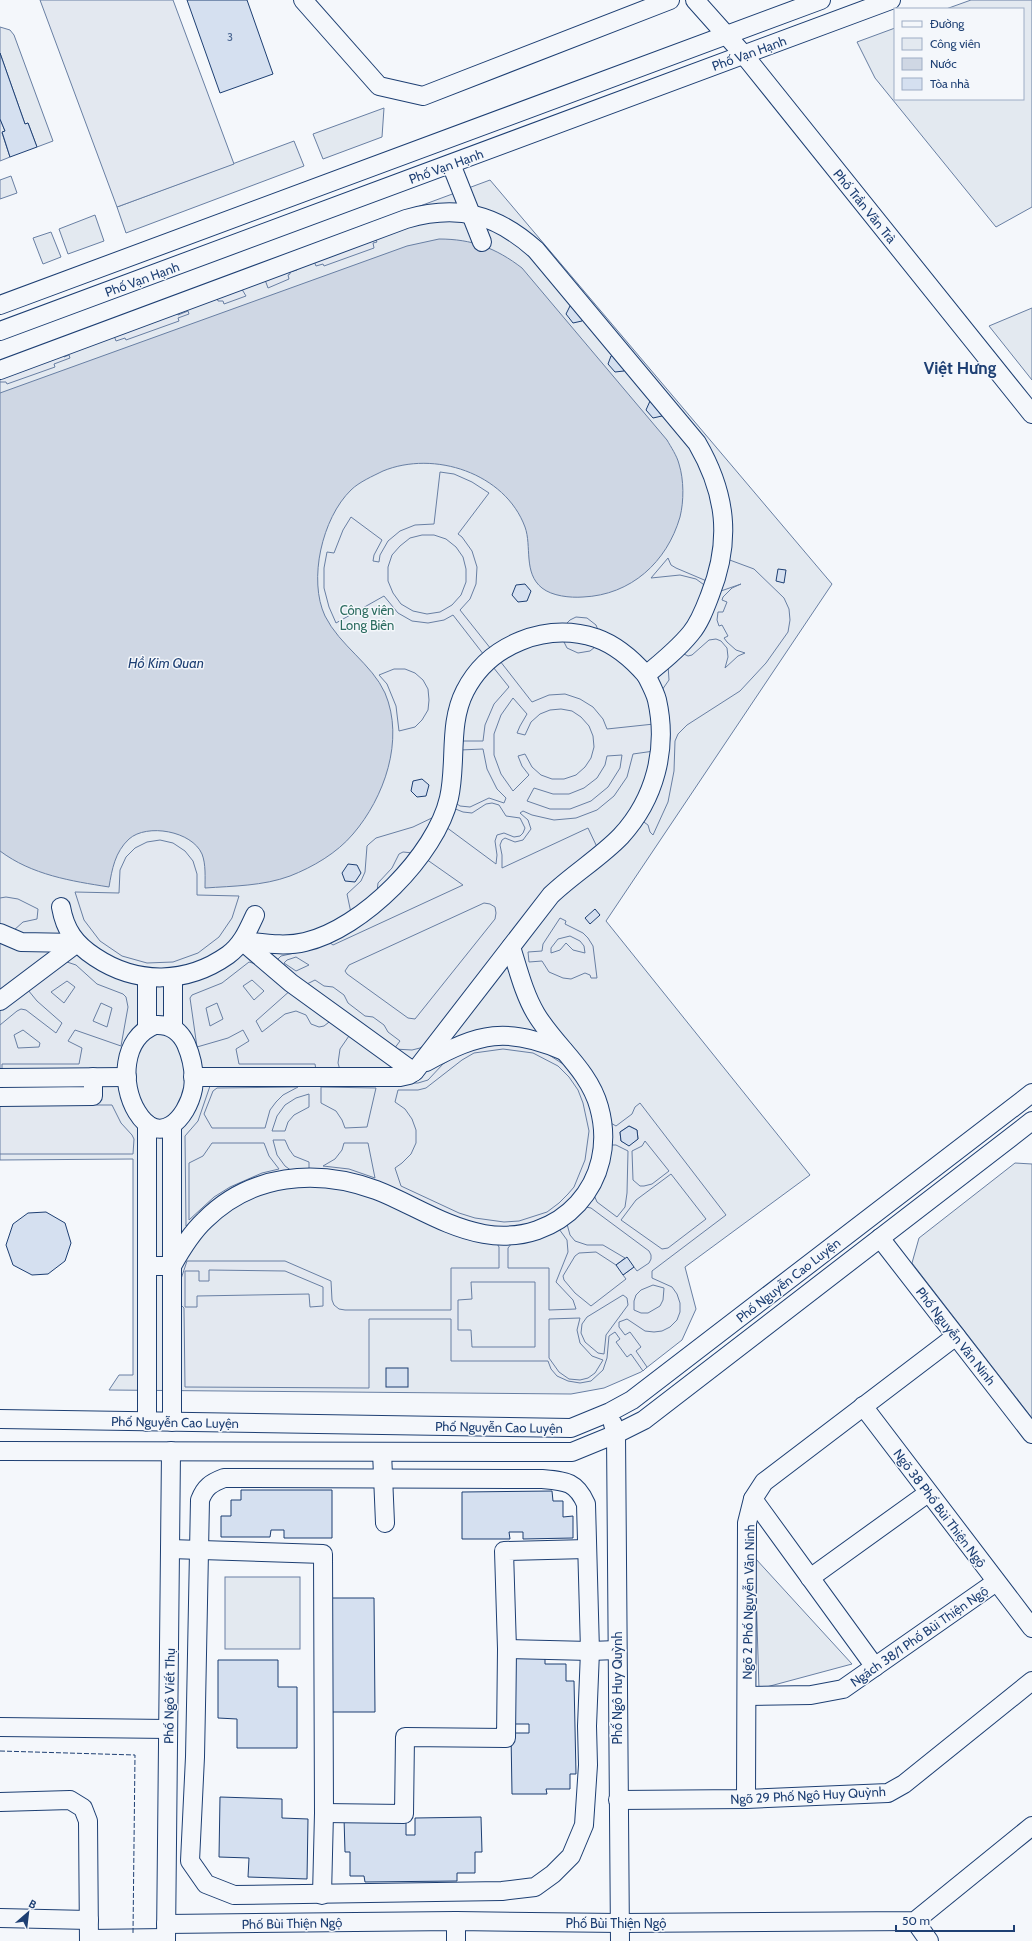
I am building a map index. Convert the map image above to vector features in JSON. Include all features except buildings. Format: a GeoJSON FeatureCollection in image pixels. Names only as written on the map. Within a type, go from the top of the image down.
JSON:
{"type":"FeatureCollection","features":[{"type":"Feature","properties":{"kind":"street"},"geometry":{"type":"LineString","coordinates":[[303,0],[379,86],[423,96],[670,0]]}},
{"type":"Feature","properties":{"kind":"street","name":"Phố Trần Văn Trà"},"geometry":{"type":"LineString","coordinates":[[695,0],[744,55],[1032,414]]}},
{"type":"Feature","properties":{"kind":"street","name":"Phố Vạn Hạnh"},"geometry":{"type":"LineString","coordinates":[[0,305],[821,0]]}},
{"type":"Feature","properties":{"kind":"street","name":"Phố Vạn Hạnh"},"geometry":{"type":"LineString","coordinates":[[0,331],[891,0]]}},
{"type":"Feature","properties":{"kind":"street"},"geometry":{"type":"LineString","coordinates":[[451,164],[482,242]]}},
{"type":"Feature","properties":{"kind":"street"},"geometry":{"type":"LineString","coordinates":[[0,370],[406,219],[436,212],[471,214],[494,221],[510,229],[536,250],[697,442],[708,462],[716,482],[723,509],[725,534],[721,560],[714,587],[704,612],[692,632],[678,648],[646,675]]}},
{"type":"Feature","properties":{"kind":"street"},"geometry":{"type":"LineString","coordinates":[[242,941],[292,945],[306,942],[331,933],[375,903],[409,870],[427,847],[441,822],[448,799],[453,772],[454,729],[460,703],[474,677],[486,663],[500,651],[518,642],[542,634],[566,633],[596,638],[633,660],[646,675],[656,699],[662,727],[661,756],[655,779],[647,796],[621,836],[551,895],[417,1069]]}},
{"type":"Feature","properties":{"kind":"street"},"geometry":{"type":"LineString","coordinates":[[61,907],[63,921],[77,943],[107,965],[122,972],[147,977],[173,977],[199,971],[229,954],[242,941],[255,915]]}},
{"type":"Feature","properties":{"kind":"street"},"geometry":{"type":"LineString","coordinates":[[0,933],[21,942],[77,943]]}},
{"type":"Feature","properties":{"kind":"street"},"geometry":{"type":"LineString","coordinates":[[242,941],[291,983],[417,1069]]}},
{"type":"Feature","properties":{"kind":"street"},"geometry":{"type":"LineString","coordinates":[[0,1001],[77,943]]}},
{"type":"Feature","properties":{"kind":"street"},"geometry":{"type":"LineString","coordinates":[[172,1266],[194,1232],[205,1219],[231,1199],[258,1186],[273,1181],[300,1177],[328,1177],[354,1182],[457,1227],[485,1234],[516,1236],[538,1231],[558,1222],[576,1206],[588,1190],[598,1168],[603,1147],[603,1125],[599,1105],[590,1085],[541,1021],[529,1000],[511,947]]}},
{"type":"Feature","properties":{"kind":"street"},"geometry":{"type":"LineString","coordinates":[[147,977],[147,1028]]}},
{"type":"Feature","properties":{"kind":"street"},"geometry":{"type":"LineString","coordinates":[[173,977],[173,1028]]}},
{"type":"Feature","properties":{"kind":"street"},"geometry":{"type":"LineString","coordinates":[[521,1037],[541,1021]]}},
{"type":"Feature","properties":{"kind":"street"},"geometry":{"type":"LineString","coordinates":[[163,1024],[173,1028],[180,1034],[188,1048],[192,1063],[193,1088],[187,1105],[179,1119],[172,1126],[166,1129],[156,1129],[147,1124],[138,1113],[130,1097],[127,1078],[128,1064],[132,1048],[139,1034],[147,1028],[163,1024]]}},
{"type":"Feature","properties":{"kind":"street"},"geometry":{"type":"LineString","coordinates":[[449,1028],[466,1042]]}},
{"type":"Feature","properties":{"kind":"street"},"geometry":{"type":"LineString","coordinates":[[193,1077],[400,1077],[409,1075],[466,1042],[494,1035],[521,1037],[550,1045],[564,1051]]}},
{"type":"Feature","properties":{"kind":"street"},"geometry":{"type":"LineString","coordinates":[[0,1078],[127,1078]]}},
{"type":"Feature","properties":{"kind":"street"},"geometry":{"type":"LineString","coordinates":[[0,1096],[93,1096],[93,1078]]}},
{"type":"Feature","properties":{"kind":"street","name":"Phố Nguyễn Cao Luyện"},"geometry":{"type":"LineString","coordinates":[[0,1419],[570,1428],[610,1412],[632,1400],[1032,1093]]}},
{"type":"Feature","properties":{"kind":"street","name":"Phố Nguyễn Cao Luyện"},"geometry":{"type":"LineString","coordinates":[[0,1451],[572,1452],[616,1434],[644,1420],[1032,1121]]}},
{"type":"Feature","properties":{"kind":"street"},"geometry":{"type":"LineString","coordinates":[[147,1124],[147,1422]]}},
{"type":"Feature","properties":{"kind":"street"},"geometry":{"type":"LineString","coordinates":[[172,1126],[172,1422]]}},
{"type":"Feature","properties":{"kind":"street","name":"Phố Nguyễn Văn Ninh"},"geometry":{"type":"LineString","coordinates":[[880,1238],[1032,1434]]}},
{"type":"Feature","properties":{"kind":"street"},"geometry":{"type":"LineString","coordinates":[[147,1266],[172,1266]]}},
{"type":"Feature","properties":{"kind":"street","name":"Ngõ 2 Phố Nguyễn Văn Ninh"},"geometry":{"type":"LineString","coordinates":[[746,1799],[747,1523],[753,1499],[764,1482],[956,1336]]}},
{"type":"Feature","properties":{"kind":"street","name":"Ngõ 38 Phố Bùi Thiện Ngộ"},"geometry":{"type":"LineString","coordinates":[[863,1406],[1032,1628]]}},
{"type":"Feature","properties":{"kind":"street","name":"Phố Ngô Huy Quỳnh"},"geometry":{"type":"LineString","coordinates":[[610,1412],[616,1434],[620,1932]]}},
{"type":"Feature","properties":{"kind":"street","name":"Phố Ngô Viết Thụ"},"geometry":{"type":"LineString","coordinates":[[166,1935],[171,1451]]}},
{"type":"Feature","properties":{"kind":"street"},"geometry":{"type":"LineString","coordinates":[[382,1452],[384,1523]]}},
{"type":"Feature","properties":{"kind":"street"},"geometry":{"type":"LineString","coordinates":[[224,1478],[542,1478],[571,1484],[581,1492],[586,1504],[587,1549],[590,1651],[587,1726],[588,1765],[584,1825],[571,1856],[553,1874],[535,1887],[502,1891],[322,1895],[234,1895],[206,1884],[190,1860],[195,1757],[200,1500],[205,1489],[212,1482],[224,1478]]}},
{"type":"Feature","properties":{"kind":"street"},"geometry":{"type":"LineString","coordinates":[[810,1578],[928,1493]]}},
{"type":"Feature","properties":{"kind":"street"},"geometry":{"type":"LineString","coordinates":[[753,1499],[875,1667]]}},
{"type":"Feature","properties":{"kind":"street"},"geometry":{"type":"LineString","coordinates":[[170,1548],[199,1551],[323,1554],[324,1813],[322,1895]]}},
{"type":"Feature","properties":{"kind":"street"},"geometry":{"type":"LineString","coordinates":[[324,1813],[404,1814],[406,1737],[506,1738],[507,1649],[504,1551],[587,1549]]}},
{"type":"Feature","properties":{"kind":"street","name":"Ngách 38/1 Phố Bùi Thiện Ngộ"},"geometry":{"type":"LineString","coordinates":[[747,1696],[811,1695],[843,1689],[996,1582]]}},
{"type":"Feature","properties":{"kind":"street"},"geometry":{"type":"LineString","coordinates":[[507,1649],[590,1651],[617,1650]]}},
{"type":"Feature","properties":{"kind":"street","name":"Ngõ 29 Phố Ngô Huy Quỳnh"},"geometry":{"type":"LineString","coordinates":[[618,1800],[746,1799],[888,1793],[904,1784],[1032,1681]]}},
{"type":"Feature","properties":{"kind":"street"},"geometry":{"type":"LineString","coordinates":[[0,1727],[168,1730]]}},
{"type":"Feature","properties":{"kind":"street"},"geometry":{"type":"LineString","coordinates":[[168,1758],[195,1757]]}},
{"type":"Feature","properties":{"kind":"street"},"geometry":{"type":"LineString","coordinates":[[0,1802],[70,1800],[83,1808],[88,1821],[89,1940]]}},
{"type":"Feature","properties":{"kind":"street"},"geometry":{"type":"LineString","coordinates":[[929,1941],[915,1921],[1032,1826]]}},
{"type":"Feature","properties":{"kind":"street"},"geometry":{"type":"LineString","coordinates":[[0,1918],[89,1920]]}},
{"type":"Feature","properties":{"kind":"street"},"geometry":{"type":"LineString","coordinates":[[456,1921],[456,1941]]}},
{"type":"Feature","properties":{"kind":"street","name":"Phố Bùi Thiện Ngộ"},"geometry":{"type":"LineString","coordinates":[[89,1940],[456,1921],[620,1932],[915,1921]]}},
{"type":"Feature","properties":{"kind":"green space"},"geometry":{"type":"Polygon","coordinates":[[[971,0],[1032,0],[1032,207],[996,227],[875,78],[857,42],[894,28],[894,100],[1024,100],[1024,8],[949,8],[971,0]]]}},
{"type":"Feature","properties":{"kind":"green space"},"geometry":{"type":"Polygon","coordinates":[[[0,27],[10,30],[14,35],[53,141],[37,147],[28,123],[25,124],[0,53],[0,27]]]}},
{"type":"Feature","properties":{"kind":"green space"},"geometry":{"type":"Polygon","coordinates":[[[384,108],[382,137],[323,159],[313,134],[384,108]]]}},
{"type":"Feature","properties":{"kind":"green space"},"geometry":{"type":"Polygon","coordinates":[[[0,119],[5,131],[2,133],[10,157],[0,161],[0,119]]]}},
{"type":"Feature","properties":{"kind":"green space"},"geometry":{"type":"Polygon","coordinates":[[[294,141],[304,166],[126,233],[117,207],[294,141]]]}},
{"type":"Feature","properties":{"kind":"green space"},"geometry":{"type":"Polygon","coordinates":[[[11,176],[17,193],[0,199],[0,180],[11,176]]]}},
{"type":"Feature","properties":{"kind":"green space","name":"Công viên Long Biên"},"geometry":{"type":"Polygon","coordinates":[[[490,180],[832,584],[606,921],[810,1175],[685,1267],[696,1309],[682,1340],[641,1372],[604,1388],[571,1394],[109,1390],[119,1375],[133,1375],[133,1159],[0,1160],[0,362],[490,180]]]}},
{"type":"Feature","properties":{"kind":"green space"},"geometry":{"type":"Polygon","coordinates":[[[95,215],[104,241],[68,254],[59,229],[95,215]]]}},
{"type":"Feature","properties":{"kind":"green space"},"geometry":{"type":"Polygon","coordinates":[[[51,232],[61,257],[43,264],[33,238],[51,232]]]}},
{"type":"Feature","properties":{"kind":"green space"},"geometry":{"type":"Polygon","coordinates":[[[1032,308],[1032,380],[989,326],[1032,308]]]}},
{"type":"Feature","properties":{"kind":"green space"},"geometry":{"type":"Polygon","coordinates":[[[1015,1163],[1032,1164],[1032,1418],[912,1263],[919,1238],[1015,1163]]]}},
{"type":"Feature","properties":{"kind":"green space"},"geometry":{"type":"Polygon","coordinates":[[[755,1558],[852,1664],[759,1689],[755,1558]]]}},
{"type":"Feature","properties":{"kind":"green space"},"geometry":{"type":"Polygon","coordinates":[[[225,1577],[300,1577],[300,1649],[225,1649],[225,1577]]]}},
{"type":"Feature","properties":{"kind":"shaded area"},"geometry":{"type":"Polygon","coordinates":[[[40,0],[173,0],[234,164],[117,207],[40,0]]]}},
{"type":"Feature","properties":{"kind":"shaded area"},"geometry":{"type":"Polygon","coordinates":[[[374,236],[377,242],[373,243],[374,248],[324,266],[323,264],[316,266],[313,259],[374,236]]]}},
{"type":"Feature","properties":{"kind":"shaded area"},"geometry":{"type":"Polygon","coordinates":[[[296,265],[297,270],[290,272],[288,275],[289,279],[268,288],[264,277],[296,265]]]}},
{"type":"Feature","properties":{"kind":"shaded area"},"geometry":{"type":"Polygon","coordinates":[[[240,286],[246,296],[224,304],[223,301],[218,301],[216,295],[240,286]]]}},
{"type":"Feature","properties":{"kind":"shaded area"},"geometry":{"type":"Polygon","coordinates":[[[176,310],[178,315],[188,311],[189,314],[178,318],[179,321],[126,340],[125,338],[116,341],[113,333],[176,310]]]}},
{"type":"Feature","properties":{"kind":"shaded area"},"geometry":{"type":"Polygon","coordinates":[[[63,355],[64,357],[69,355],[70,358],[54,364],[55,367],[7,384],[6,382],[0,382],[0,376],[63,355]]]}},
{"type":"Feature","properties":{"kind":"shaded area"},"geometry":{"type":"Polygon","coordinates":[[[440,472],[454,474],[472,482],[489,493],[458,534],[472,551],[477,567],[476,584],[470,599],[460,610],[491,649],[484,655],[453,615],[444,620],[428,623],[412,621],[398,613],[384,596],[336,623],[329,607],[324,588],[324,568],[327,552],[334,553],[343,530],[351,517],[382,540],[374,555],[373,561],[379,562],[380,555],[388,541],[400,531],[415,525],[434,524],[440,472]],[[422,535],[410,538],[392,555],[388,567],[388,581],[393,593],[401,604],[413,611],[427,614],[440,612],[452,605],[461,595],[466,582],[466,569],[463,557],[456,547],[446,539],[434,535],[422,535]]]}},
{"type":"Feature","properties":{"kind":"shaded area"},"geometry":{"type":"Polygon","coordinates":[[[668,558],[671,565],[676,568],[709,582],[707,587],[696,579],[680,575],[651,578],[668,558]]]}},
{"type":"Feature","properties":{"kind":"shaded area"},"geometry":{"type":"Polygon","coordinates":[[[727,559],[754,569],[784,598],[789,609],[790,620],[788,632],[766,663],[740,691],[687,725],[678,734],[675,741],[674,771],[668,802],[653,835],[650,832],[648,825],[641,820],[662,782],[667,763],[670,738],[662,690],[669,680],[668,665],[684,654],[688,656],[692,655],[709,640],[716,639],[721,641],[727,648],[728,657],[725,668],[738,656],[745,653],[736,650],[727,642],[724,638],[728,636],[722,625],[719,626],[717,620],[718,612],[723,612],[727,602],[722,600],[723,597],[732,588],[741,584],[718,592],[727,559]]]}},
{"type":"Feature","properties":{"kind":"shaded area"},"geometry":{"type":"Polygon","coordinates":[[[576,617],[587,618],[596,625],[598,630],[564,626],[576,617]]]}},
{"type":"Feature","properties":{"kind":"shaded area"},"geometry":{"type":"Polygon","coordinates":[[[563,640],[595,647],[590,651],[578,653],[567,648],[563,640]]]}},
{"type":"Feature","properties":{"kind":"shaded area"},"geometry":{"type":"Polygon","coordinates":[[[500,661],[532,702],[549,695],[565,694],[580,699],[593,707],[603,719],[607,729],[654,724],[654,751],[633,754],[627,777],[614,796],[597,810],[576,818],[554,820],[532,815],[523,811],[520,813],[528,820],[531,829],[523,840],[515,842],[505,838],[502,840],[500,845],[502,868],[588,828],[597,847],[426,1044],[420,1048],[412,1050],[394,1049],[400,1041],[388,1032],[384,1025],[373,1017],[365,1016],[348,1003],[344,995],[333,987],[324,986],[315,980],[303,986],[277,960],[281,956],[308,950],[329,942],[333,945],[463,885],[426,859],[446,827],[496,864],[497,855],[495,841],[497,835],[504,833],[514,837],[520,836],[523,833],[525,828],[520,818],[506,816],[499,805],[492,803],[486,804],[472,813],[463,812],[453,808],[454,802],[460,806],[470,807],[489,798],[504,803],[506,798],[497,789],[487,769],[483,749],[460,750],[460,741],[483,741],[485,725],[494,704],[509,687],[493,667],[500,661]],[[513,698],[501,715],[494,734],[494,755],[501,774],[513,791],[529,775],[522,766],[518,756],[525,754],[532,767],[541,775],[552,779],[564,779],[576,775],[585,767],[591,758],[594,747],[593,736],[589,726],[581,717],[572,711],[561,709],[550,710],[540,714],[531,722],[525,735],[517,733],[527,714],[513,698]],[[622,755],[607,756],[605,765],[597,778],[584,788],[569,794],[553,794],[534,788],[527,801],[550,809],[570,809],[591,801],[608,787],[620,768],[622,755]],[[484,903],[349,965],[345,971],[347,974],[408,1018],[415,1019],[495,919],[495,907],[484,903]],[[296,957],[287,960],[284,963],[296,971],[309,965],[296,957]]]}},
{"type":"Feature","properties":{"kind":"shaded area"},"geometry":{"type":"Polygon","coordinates":[[[394,669],[405,669],[415,673],[423,680],[428,689],[429,700],[428,710],[422,720],[415,727],[399,731],[396,706],[387,684],[379,675],[394,669]]]}},
{"type":"Feature","properties":{"kind":"shaded area"},"geometry":{"type":"Polygon","coordinates":[[[436,816],[413,853],[403,852],[399,854],[392,868],[378,883],[377,892],[351,913],[347,894],[361,881],[365,872],[367,846],[376,838],[413,827],[436,816]]]}},
{"type":"Feature","properties":{"kind":"shaded area"},"geometry":{"type":"Polygon","coordinates":[[[160,840],[173,843],[185,851],[193,861],[197,874],[197,895],[239,896],[232,918],[219,937],[198,953],[173,962],[147,963],[122,956],[100,941],[84,920],[75,892],[119,893],[120,870],[126,857],[135,848],[147,842],[160,840]]]}},
{"type":"Feature","properties":{"kind":"shaded area"},"geometry":{"type":"Polygon","coordinates":[[[6,897],[18,899],[38,909],[37,919],[23,922],[13,931],[0,925],[0,898],[6,897]]]}},
{"type":"Feature","properties":{"kind":"shaded area"},"geometry":{"type":"Polygon","coordinates":[[[560,918],[566,921],[565,924],[583,933],[593,946],[597,978],[591,978],[590,975],[585,973],[571,979],[563,978],[549,972],[542,961],[529,962],[528,952],[542,951],[543,944],[560,918]],[[570,936],[558,939],[551,948],[551,953],[560,950],[566,943],[573,950],[585,953],[584,946],[580,941],[570,936]]]}},
{"type":"Feature","properties":{"kind":"shaded area"},"geometry":{"type":"Polygon","coordinates":[[[67,962],[76,965],[97,984],[123,994],[126,997],[128,1007],[121,1046],[75,1030],[68,1041],[82,1048],[79,1064],[2,1064],[2,1071],[0,1071],[0,1025],[17,1011],[21,1009],[26,1010],[56,1033],[62,1023],[37,1001],[28,990],[67,962]],[[67,981],[51,992],[64,1003],[75,987],[67,981]],[[101,1003],[93,1021],[107,1027],[112,1008],[101,1003]],[[23,1030],[14,1035],[18,1048],[39,1047],[40,1043],[23,1030]]]}},
{"type":"Feature","properties":{"kind":"shaded area"},"geometry":{"type":"Polygon","coordinates":[[[249,962],[256,964],[292,989],[256,1021],[262,1032],[285,1014],[296,1011],[306,1015],[311,1024],[319,1027],[324,1026],[333,1019],[351,1033],[340,1049],[338,1063],[340,1070],[316,1070],[315,1064],[239,1064],[236,1049],[249,1041],[243,1030],[228,1038],[197,1047],[190,998],[192,995],[222,983],[249,962]],[[252,980],[243,986],[254,1000],[264,991],[252,980]],[[217,1003],[206,1008],[210,1026],[223,1019],[217,1003]]]}},
{"type":"Feature","properties":{"kind":"shaded area"},"geometry":{"type":"Polygon","coordinates":[[[513,1044],[543,1051],[566,1066],[577,1078],[590,1103],[595,1132],[592,1161],[580,1188],[560,1210],[520,1228],[476,1225],[309,1170],[309,1162],[294,1156],[285,1140],[273,1140],[277,1155],[285,1166],[292,1171],[186,1226],[185,1136],[198,1121],[210,1086],[218,1084],[418,1083],[428,1080],[443,1064],[456,1056],[483,1046],[513,1044]],[[503,1049],[474,1053],[462,1060],[426,1088],[418,1090],[398,1090],[395,1102],[405,1109],[412,1119],[416,1130],[416,1143],[411,1154],[395,1168],[401,1186],[459,1213],[475,1218],[504,1222],[519,1221],[547,1212],[559,1203],[574,1187],[585,1160],[589,1131],[583,1103],[578,1090],[569,1077],[558,1066],[533,1053],[503,1049]],[[298,1087],[217,1088],[213,1091],[204,1114],[212,1128],[265,1128],[270,1110],[276,1102],[283,1095],[298,1087]],[[321,1087],[321,1103],[336,1111],[345,1128],[367,1127],[376,1088],[321,1087]],[[309,1094],[296,1098],[285,1105],[277,1116],[272,1131],[285,1131],[288,1122],[294,1115],[309,1107],[309,1094]],[[212,1143],[203,1156],[189,1163],[189,1220],[214,1197],[230,1187],[262,1173],[279,1169],[269,1156],[264,1143],[212,1143]],[[344,1143],[342,1150],[335,1159],[323,1166],[349,1169],[375,1178],[368,1143],[344,1143]]]}},
{"type":"Feature","properties":{"kind":"shaded area"},"geometry":{"type":"Polygon","coordinates":[[[640,1103],[726,1215],[652,1271],[652,1278],[672,1287],[677,1294],[680,1303],[680,1312],[677,1320],[670,1327],[662,1331],[654,1332],[645,1331],[627,1319],[619,1322],[619,1327],[625,1335],[630,1332],[641,1347],[636,1351],[647,1367],[643,1371],[631,1354],[627,1357],[616,1342],[620,1339],[615,1332],[609,1336],[607,1358],[603,1370],[591,1381],[580,1383],[568,1381],[557,1376],[551,1369],[548,1361],[451,1361],[451,1319],[369,1319],[369,1388],[185,1387],[184,1308],[180,1304],[179,1285],[187,1261],[285,1261],[331,1281],[332,1300],[334,1305],[339,1309],[451,1310],[451,1268],[499,1268],[499,1247],[496,1242],[512,1243],[508,1248],[508,1268],[549,1268],[549,1310],[576,1309],[573,1300],[556,1282],[568,1252],[567,1240],[559,1229],[567,1224],[570,1235],[575,1241],[587,1245],[603,1245],[625,1258],[616,1265],[596,1252],[579,1253],[575,1256],[563,1276],[564,1280],[575,1293],[591,1306],[626,1279],[623,1275],[634,1267],[637,1271],[649,1263],[651,1259],[649,1251],[591,1208],[586,1207],[594,1195],[597,1202],[617,1217],[625,1207],[627,1193],[628,1151],[616,1145],[610,1145],[609,1122],[616,1126],[632,1114],[635,1107],[640,1103]],[[629,1126],[620,1132],[621,1141],[629,1145],[638,1139],[637,1130],[629,1126]],[[645,1141],[642,1146],[632,1151],[633,1180],[640,1186],[652,1184],[669,1171],[645,1141]],[[671,1174],[636,1200],[621,1220],[662,1249],[668,1248],[706,1219],[671,1174]],[[209,1270],[209,1281],[199,1281],[199,1271],[185,1271],[185,1307],[197,1307],[197,1296],[309,1294],[310,1307],[323,1306],[323,1287],[285,1271],[209,1270]],[[471,1282],[472,1299],[458,1300],[458,1330],[471,1330],[472,1347],[535,1347],[535,1282],[471,1282]],[[653,1285],[641,1290],[636,1295],[634,1310],[641,1313],[648,1313],[660,1306],[663,1300],[664,1288],[653,1285]],[[623,1295],[587,1317],[582,1324],[581,1333],[585,1342],[598,1353],[604,1354],[606,1335],[628,1305],[627,1298],[623,1295]],[[580,1318],[549,1319],[549,1358],[559,1372],[569,1379],[580,1380],[588,1378],[595,1373],[603,1360],[592,1356],[580,1343],[577,1330],[580,1318]]]}},
{"type":"Feature","properties":{"kind":"shaded area"},"geometry":{"type":"Polygon","coordinates":[[[0,1105],[112,1105],[121,1123],[134,1139],[133,1154],[0,1154],[0,1105]]]}},
{"type":"Feature","properties":{"kind":"water","name":"Hồ Kim Quan"},"geometry":{"type":"Polygon","coordinates":[[[439,239],[451,239],[483,246],[503,255],[522,268],[667,440],[674,452],[681,470],[683,490],[682,504],[680,517],[674,533],[656,562],[645,573],[631,583],[617,590],[600,595],[583,597],[556,595],[542,588],[532,575],[527,534],[515,508],[502,493],[485,480],[466,471],[445,465],[424,463],[403,465],[383,471],[358,484],[341,502],[332,516],[326,533],[318,568],[320,601],[325,616],[339,637],[372,673],[379,683],[385,693],[391,711],[393,730],[392,749],[382,786],[364,820],[347,841],[324,859],[290,876],[259,884],[205,888],[205,867],[202,854],[197,846],[179,835],[168,832],[147,831],[137,834],[129,839],[117,855],[109,887],[52,876],[25,866],[0,851],[0,393],[407,246],[439,239]]]}},
{"type":"Feature","properties":{"kind":"fence"},"geometry":{"type":"LineString","coordinates":[[0,1751],[135,1755],[133,1933]]}},
{"type":"Feature","properties":{"kind":"district","name":"Việt Hưng"},"geometry":{"type":"Point","coordinates":[960,368]}}]}
